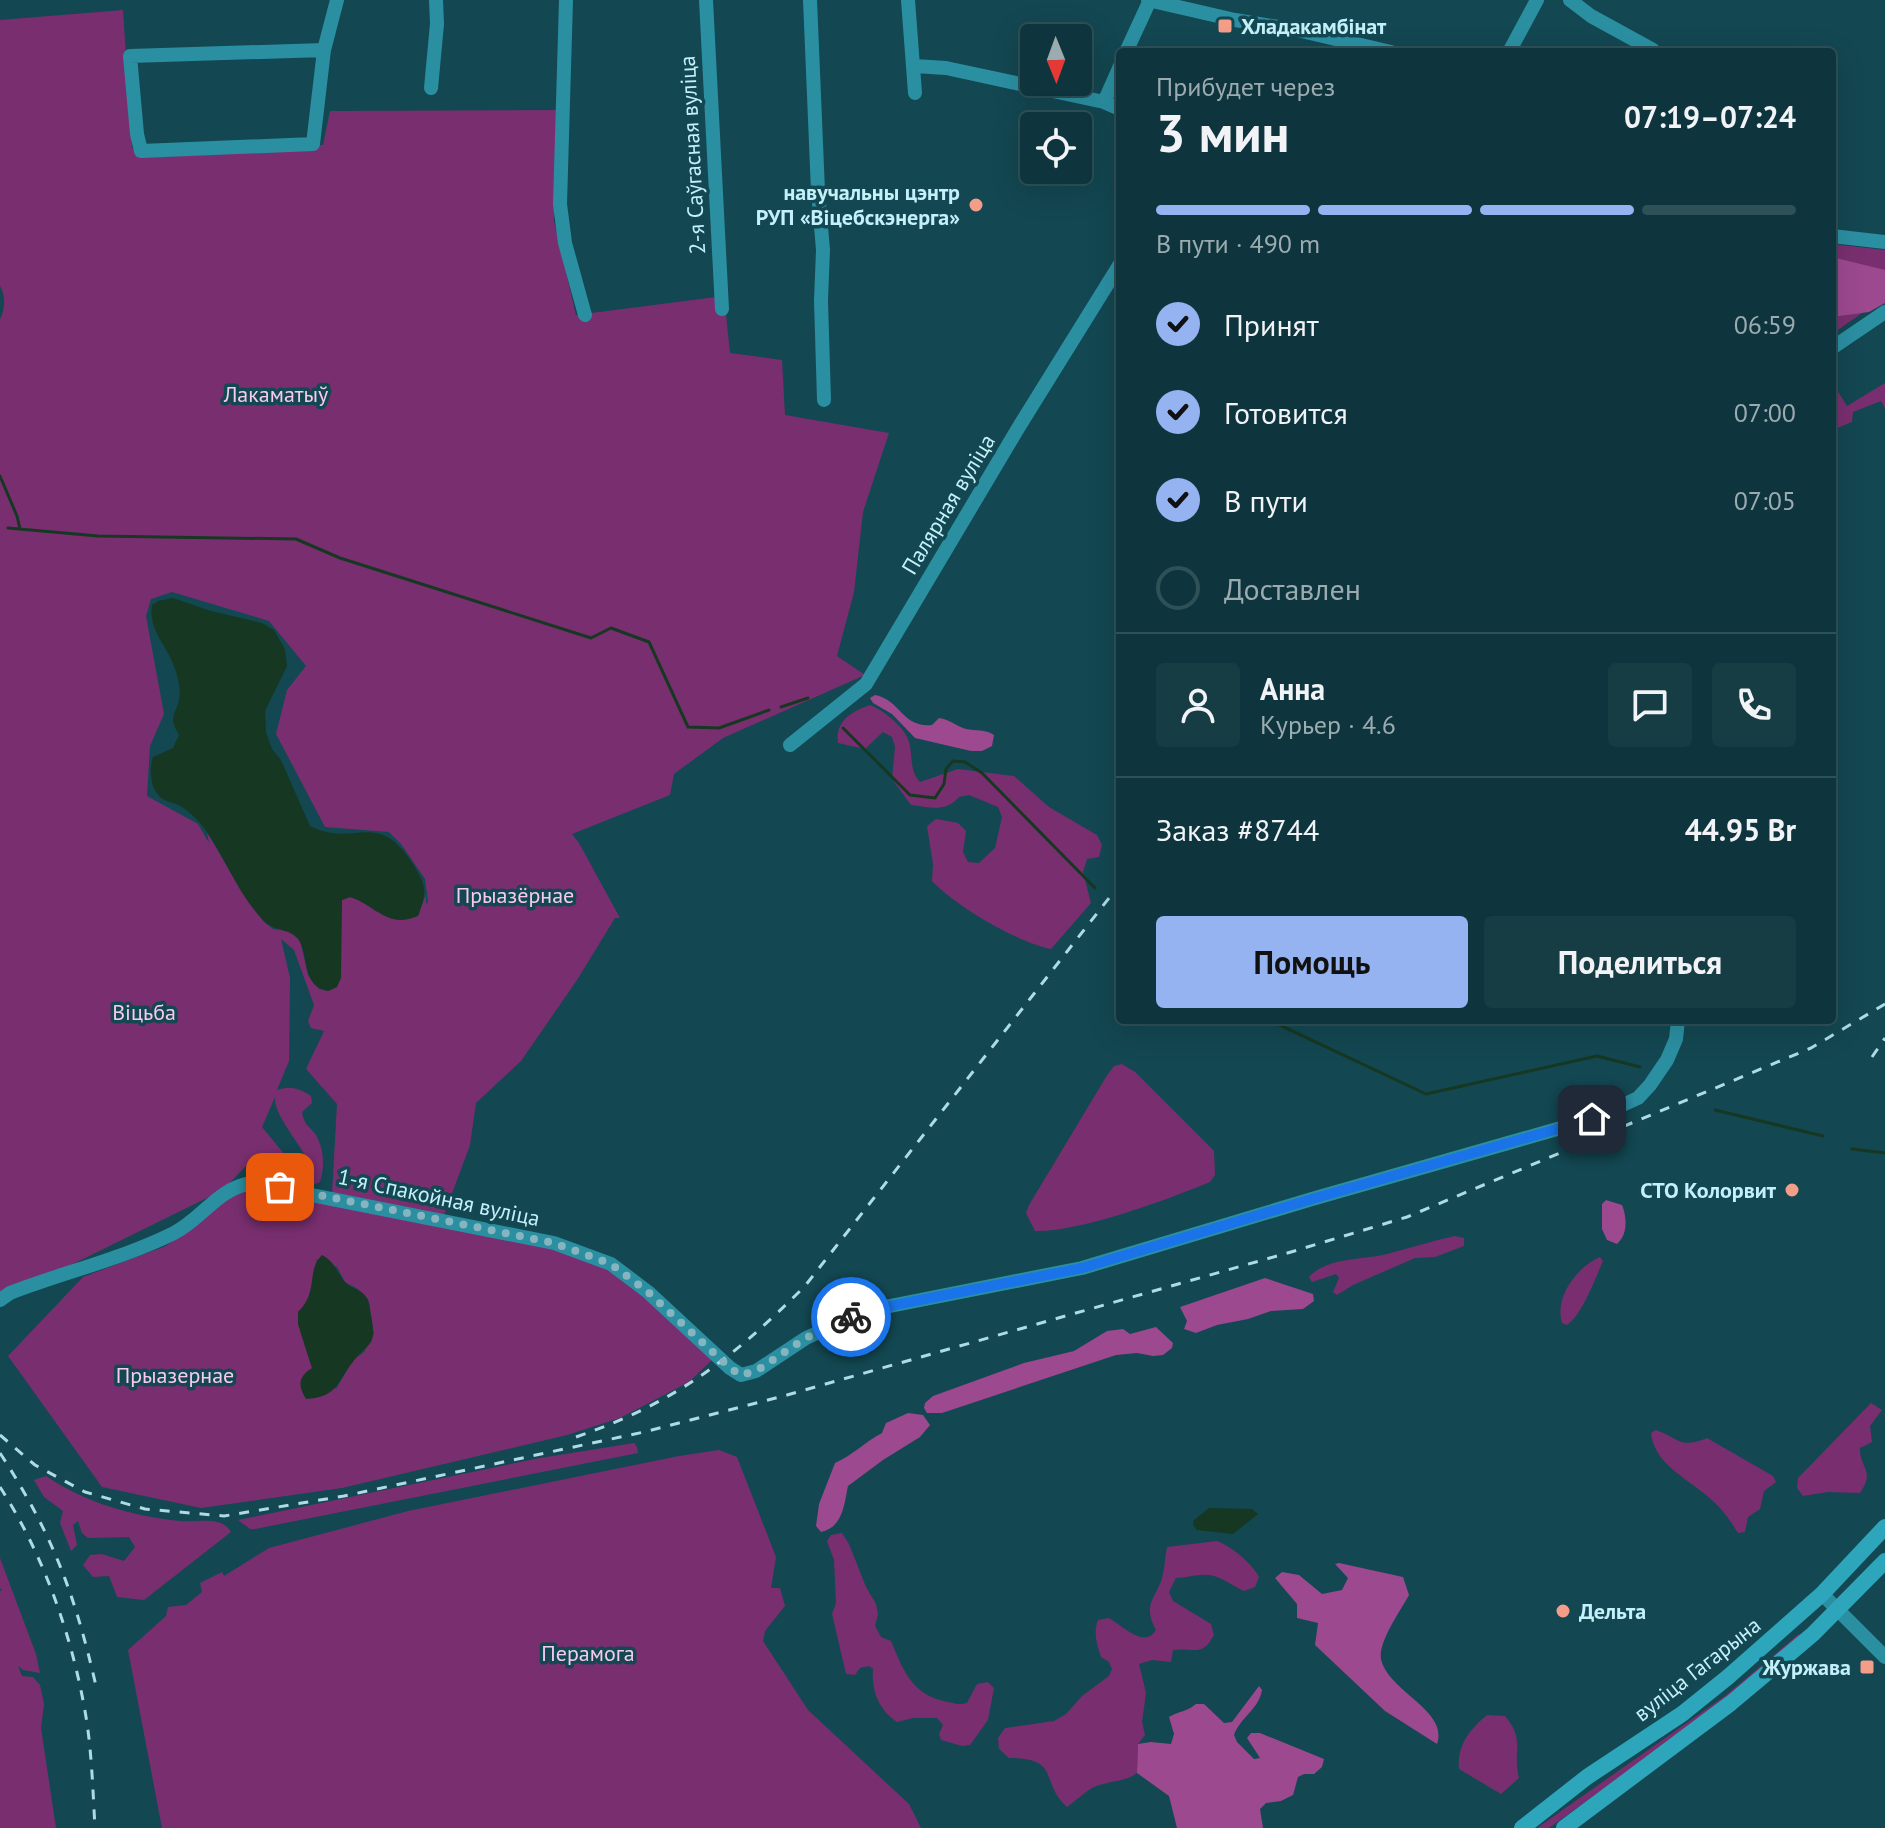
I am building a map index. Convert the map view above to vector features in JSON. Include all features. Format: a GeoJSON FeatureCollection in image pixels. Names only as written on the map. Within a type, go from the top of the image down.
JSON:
{"type":"FeatureCollection","features":[{"type":"Feature","properties":{"kind":"main road","name":"вуліца Гагарына"},"geometry":{"type":"LineString","coordinates":[[1522,1828],[1587,1777],[1682,1714],[1728,1677],[1822,1594],[1885,1527]]}},
{"type":"Feature","properties":{"kind":"main road","name":"вуліца Гагарына"},"geometry":{"type":"LineString","coordinates":[[1564,1828],[1731,1703],[1813,1634],[1885,1561]]}},
{"type":"Feature","properties":{"kind":"street"},"geometry":{"type":"LineString","coordinates":[[324,50],[130,56],[141,151],[313,144],[324,50],[337,0]]}},
{"type":"Feature","properties":{"kind":"street"},"geometry":{"type":"LineString","coordinates":[[431,88],[436,0]]}},
{"type":"Feature","properties":{"kind":"street"},"geometry":{"type":"LineString","coordinates":[[566,0],[560,204],[565,243],[585,315]]}},
{"type":"Feature","properties":{"kind":"street","name":"2-я Саўгасная вуліца"},"geometry":{"type":"LineString","coordinates":[[706,0],[722,309]]}},
{"type":"Feature","properties":{"kind":"street"},"geometry":{"type":"LineString","coordinates":[[810,0],[823,250],[824,400]]}},
{"type":"Feature","properties":{"kind":"street"},"geometry":{"type":"LineString","coordinates":[[908,0],[915,93]]}},
{"type":"Feature","properties":{"kind":"street"},"geometry":{"type":"LineString","coordinates":[[1128,48],[1149,0],[1374,48]]}},
{"type":"Feature","properties":{"kind":"street"},"geometry":{"type":"LineString","coordinates":[[1511,48],[1537,0]]}},
{"type":"Feature","properties":{"kind":"street"},"geometry":{"type":"LineString","coordinates":[[1570,0],[1591,16],[1649,48]]}},
{"type":"Feature","properties":{"kind":"street"},"geometry":{"type":"LineString","coordinates":[[915,66],[946,68],[1104,102],[1116,107]]}},
{"type":"Feature","properties":{"kind":"street"},"geometry":{"type":"LineString","coordinates":[[1104,102],[1116,75]]}},
{"type":"Feature","properties":{"kind":"street"},"geometry":{"type":"LineString","coordinates":[[1836,236],[1885,242]]}},
{"type":"Feature","properties":{"kind":"street","name":"Палярная вуліца"},"geometry":{"type":"LineString","coordinates":[[790,745],[866,684],[1116,270]]}},
{"type":"Feature","properties":{"kind":"street"},"geometry":{"type":"LineString","coordinates":[[1836,345],[1885,312]]}},
{"type":"Feature","properties":{"kind":"street","name":"1-я Спакойная вуліца"},"geometry":{"type":"LineString","coordinates":[[0,1300],[10,1293],[176,1232],[234,1186],[251,1183],[554,1243],[611,1264],[648,1292],[741,1375],[756,1371],[806,1338],[864,1313],[1082,1268],[1592,1119],[1638,1098],[1650,1085],[1667,1060],[1676,1039],[1678,1024]]}},
{"type":"Feature","properties":{"kind":"street"},"geometry":{"type":"LineString","coordinates":[[1822,1594],[1885,1657]]}},
{"type":"Feature","properties":{"kind":"green space"},"geometry":{"type":"Polygon","coordinates":[[[123,10],[132,148],[146,155],[323,145],[330,111],[558,110],[554,221],[576,315],[724,296],[730,353],[782,360],[785,415],[889,433],[863,512],[854,592],[837,656],[865,675],[723,738],[674,774],[670,795],[572,834],[620,918],[615,918],[521,1061],[476,1103],[470,1145],[444,1215],[332,1194],[337,1104],[306,1069],[324,1031],[311,1028],[308,1021],[314,1005],[294,950],[281,939],[290,978],[289,1061],[277,1090],[294,1088],[311,1096],[312,1103],[302,1112],[321,1146],[323,1164],[320,1182],[313,1185],[246,1166],[223,1190],[0,1300],[0,319],[4,303],[0,286],[0,20],[123,10]],[[172,592],[151,599],[146,616],[164,714],[150,746],[147,796],[198,824],[209,843],[207,832],[240,889],[263,921],[273,929],[288,931],[300,940],[308,975],[319,989],[328,991],[337,987],[342,900],[350,897],[377,912],[418,916],[426,894],[426,904],[428,902],[425,879],[389,832],[325,827],[276,734],[287,690],[306,666],[269,621],[172,592]],[[275,1097],[262,1127],[294,1166],[309,1164],[278,1112],[275,1097]]]}},
{"type":"Feature","properties":{"kind":"green space"},"geometry":{"type":"Polygon","coordinates":[[[1836,244],[1885,250],[1885,297],[1836,331],[1836,244]]]}},
{"type":"Feature","properties":{"kind":"green space"},"geometry":{"type":"Polygon","coordinates":[[[1885,383],[1885,408],[1881,401],[1853,412],[1852,422],[1836,428],[1836,388],[1847,406],[1885,383]]]}},
{"type":"Feature","properties":{"kind":"green space"},"geometry":{"type":"Polygon","coordinates":[[[870,705],[892,719],[905,734],[914,772],[920,782],[958,769],[1014,776],[1049,807],[1097,835],[1102,845],[1099,857],[1087,859],[1083,872],[1091,903],[1051,949],[1021,939],[987,922],[932,881],[933,864],[927,826],[936,819],[958,823],[966,831],[963,852],[968,862],[979,863],[995,848],[1002,817],[998,807],[969,795],[943,807],[911,805],[892,779],[895,747],[892,737],[883,732],[865,749],[838,743],[839,729],[846,718],[870,705]]]}},
{"type":"Feature","properties":{"kind":"green space"},"geometry":{"type":"Polygon","coordinates":[[[1122,1064],[1135,1072],[1214,1151],[1215,1175],[1210,1182],[1123,1214],[1076,1226],[1035,1231],[1026,1213],[1029,1205],[1106,1077],[1114,1066],[1122,1064]]]}},
{"type":"Feature","properties":{"kind":"green space","name":"Прыазернае"},"geometry":{"type":"Polygon","coordinates":[[[252,1190],[539,1245],[599,1264],[643,1292],[713,1359],[689,1382],[620,1418],[567,1435],[342,1488],[201,1508],[102,1487],[8,1356],[83,1277],[166,1246],[236,1192],[252,1190]],[[317,1259],[311,1299],[298,1312],[301,1334],[312,1368],[336,1389],[353,1360],[364,1352],[374,1334],[368,1299],[345,1282],[337,1267],[317,1259]]]}},
{"type":"Feature","properties":{"kind":"green space"},"geometry":{"type":"Polygon","coordinates":[[[1455,1236],[1464,1238],[1464,1246],[1435,1257],[1415,1258],[1337,1295],[1333,1292],[1339,1278],[1336,1274],[1312,1282],[1309,1277],[1335,1263],[1387,1254],[1455,1236]]]}},
{"type":"Feature","properties":{"kind":"green space"},"geometry":{"type":"Polygon","coordinates":[[[1600,1257],[1603,1261],[1583,1305],[1573,1320],[1567,1325],[1562,1323],[1561,1303],[1569,1284],[1583,1268],[1600,1257]]]}},
{"type":"Feature","properties":{"kind":"green space"},"geometry":{"type":"Polygon","coordinates":[[[1871,1403],[1882,1410],[1870,1426],[1872,1442],[1860,1448],[1867,1479],[1860,1493],[1828,1492],[1803,1496],[1797,1488],[1798,1478],[1871,1403]]]}},
{"type":"Feature","properties":{"kind":"green space"},"geometry":{"type":"Polygon","coordinates":[[[1656,1430],[1685,1443],[1707,1438],[1773,1476],[1776,1482],[1764,1491],[1760,1509],[1748,1517],[1745,1532],[1738,1533],[1718,1505],[1659,1455],[1651,1433],[1656,1430]]]}},
{"type":"Feature","properties":{"kind":"green space"},"geometry":{"type":"Polygon","coordinates":[[[634,1443],[638,1453],[255,1529],[238,1520],[540,1458],[634,1443]]]}},
{"type":"Feature","properties":{"kind":"green space","name":"Перамога"},"geometry":{"type":"Polygon","coordinates":[[[719,1450],[737,1457],[776,1557],[771,1588],[780,1588],[785,1606],[765,1631],[763,1641],[808,1710],[909,1804],[921,1828],[162,1828],[128,1650],[166,1616],[168,1607],[186,1605],[202,1592],[200,1583],[222,1572],[224,1576],[269,1548],[408,1511],[719,1450]]]}},
{"type":"Feature","properties":{"kind":"green space"},"geometry":{"type":"Polygon","coordinates":[[[46,1476],[77,1494],[110,1507],[162,1519],[221,1523],[231,1532],[144,1600],[117,1597],[109,1576],[93,1577],[83,1565],[90,1555],[102,1554],[124,1561],[135,1547],[129,1537],[88,1538],[82,1533],[78,1521],[73,1525],[77,1545],[71,1551],[60,1523],[63,1511],[44,1497],[34,1480],[46,1476]]]}},
{"type":"Feature","properties":{"kind":"green space"},"geometry":{"type":"Polygon","coordinates":[[[842,1533],[876,1604],[878,1614],[875,1626],[881,1637],[891,1641],[905,1672],[918,1688],[936,1699],[960,1704],[967,1703],[977,1684],[988,1682],[994,1688],[988,1720],[970,1745],[941,1740],[939,1734],[943,1725],[937,1718],[897,1722],[885,1712],[878,1699],[873,1685],[873,1669],[869,1666],[860,1668],[855,1675],[846,1674],[832,1614],[836,1603],[834,1560],[827,1541],[831,1535],[842,1533]]]}},
{"type":"Feature","properties":{"kind":"green space"},"geometry":{"type":"Polygon","coordinates":[[[1217,1541],[1235,1551],[1251,1566],[1259,1577],[1255,1587],[1244,1591],[1208,1575],[1176,1578],[1169,1592],[1173,1601],[1211,1624],[1214,1635],[1201,1649],[1173,1650],[1171,1662],[1152,1660],[1139,1664],[1146,1693],[1142,1722],[1145,1735],[1138,1744],[1137,1773],[1094,1787],[1067,1807],[1043,1767],[1026,1759],[1009,1758],[999,1749],[998,1738],[1005,1728],[1054,1721],[1109,1676],[1112,1669],[1109,1662],[1101,1657],[1097,1643],[1098,1620],[1109,1618],[1140,1637],[1151,1635],[1156,1630],[1150,1606],[1161,1582],[1167,1547],[1217,1541]]]}},
{"type":"Feature","properties":{"kind":"green space"},"geometry":{"type":"Polygon","coordinates":[[[0,1558],[36,1654],[40,1673],[18,1666],[22,1676],[33,1677],[40,1685],[44,1704],[41,1728],[56,1828],[0,1828],[0,1558]]]}},
{"type":"Feature","properties":{"kind":"green space"},"geometry":{"type":"Polygon","coordinates":[[[1799,1634],[1801,1637],[1727,1700],[1549,1828],[1537,1828],[1725,1696],[1799,1634]]]}},
{"type":"Feature","properties":{"kind":"green space"},"geometry":{"type":"Polygon","coordinates":[[[1487,1715],[1505,1716],[1517,1739],[1519,1778],[1501,1794],[1459,1769],[1460,1752],[1466,1738],[1487,1715]]]}},
{"type":"Feature","properties":{"kind":"shaded area"},"geometry":{"type":"Polygon","coordinates":[[[1836,258],[1885,270],[1885,303],[1869,312],[1836,316],[1836,258]]]}},
{"type":"Feature","properties":{"kind":"shaded area"},"geometry":{"type":"Polygon","coordinates":[[[173,598],[262,623],[274,630],[285,649],[287,666],[265,711],[266,732],[310,826],[340,834],[364,832],[388,837],[400,847],[421,878],[424,895],[418,916],[398,920],[382,915],[350,897],[342,900],[341,978],[337,987],[328,991],[314,984],[310,978],[297,938],[268,924],[255,911],[201,825],[184,808],[162,798],[152,783],[153,757],[173,748],[179,735],[173,720],[180,692],[177,676],[159,638],[152,614],[152,605],[173,598]]]}},
{"type":"Feature","properties":{"kind":"shaded area"},"geometry":{"type":"Polygon","coordinates":[[[875,695],[891,702],[908,718],[922,725],[932,725],[939,718],[966,729],[991,733],[994,735],[992,746],[982,751],[971,751],[915,738],[892,714],[873,703],[870,698],[875,695]]]}},
{"type":"Feature","properties":{"kind":"shaded area"},"geometry":{"type":"Polygon","coordinates":[[[1606,1200],[1622,1205],[1624,1210],[1625,1231],[1617,1244],[1607,1240],[1602,1229],[1602,1204],[1606,1200]]]}},
{"type":"Feature","properties":{"kind":"shaded area"},"geometry":{"type":"Polygon","coordinates":[[[322,1255],[346,1283],[362,1292],[367,1299],[373,1334],[370,1343],[335,1388],[324,1395],[306,1399],[301,1381],[312,1368],[298,1324],[298,1312],[308,1297],[314,1267],[322,1255]]]}},
{"type":"Feature","properties":{"kind":"shaded area"},"geometry":{"type":"Polygon","coordinates":[[[1265,1278],[1313,1294],[1314,1301],[1303,1309],[1271,1311],[1196,1333],[1184,1329],[1187,1321],[1180,1307],[1265,1278]]]}},
{"type":"Feature","properties":{"kind":"shaded area"},"geometry":{"type":"Polygon","coordinates":[[[1156,1327],[1173,1343],[1172,1348],[1163,1355],[1116,1355],[942,1413],[927,1413],[924,1408],[933,1396],[1024,1363],[1074,1351],[1107,1331],[1123,1329],[1130,1334],[1156,1327]]]}},
{"type":"Feature","properties":{"kind":"shaded area"},"geometry":{"type":"Polygon","coordinates":[[[908,1413],[923,1415],[930,1425],[920,1437],[848,1486],[838,1520],[821,1532],[816,1526],[819,1504],[835,1463],[882,1433],[886,1423],[908,1413]]]}},
{"type":"Feature","properties":{"kind":"shaded area"},"geometry":{"type":"Polygon","coordinates":[[[1209,1508],[1252,1509],[1258,1514],[1233,1534],[1197,1530],[1194,1520],[1209,1508]]]}},
{"type":"Feature","properties":{"kind":"shaded area"},"geometry":{"type":"Polygon","coordinates":[[[1335,1564],[1403,1577],[1409,1595],[1386,1635],[1381,1659],[1394,1681],[1434,1721],[1438,1732],[1437,1744],[1385,1711],[1315,1645],[1318,1623],[1297,1618],[1297,1604],[1275,1578],[1282,1572],[1299,1575],[1322,1594],[1342,1590],[1348,1578],[1335,1564]]]}},
{"type":"Feature","properties":{"kind":"shaded area"},"geometry":{"type":"Polygon","coordinates":[[[1259,1686],[1262,1690],[1257,1703],[1234,1735],[1237,1742],[1254,1759],[1260,1758],[1247,1738],[1251,1733],[1260,1733],[1324,1759],[1322,1767],[1314,1774],[1298,1777],[1293,1795],[1266,1803],[1260,1809],[1263,1828],[1177,1828],[1169,1796],[1137,1773],[1138,1744],[1171,1744],[1174,1734],[1169,1717],[1196,1704],[1204,1704],[1224,1723],[1232,1722],[1259,1686]]]}},
{"type":"Feature","properties":{"kind":"waterway"},"geometry":{"type":"LineString","coordinates":[[0,476],[20,529]]}},
{"type":"Feature","properties":{"kind":"waterway"},"geometry":{"type":"LineString","coordinates":[[8,528],[98,536],[296,539],[340,558],[591,638],[611,628],[649,642],[688,727],[719,728],[769,710]]}},
{"type":"Feature","properties":{"kind":"waterway"},"geometry":{"type":"LineString","coordinates":[[781,707],[808,698]]}},
{"type":"Feature","properties":{"kind":"waterway"},"geometry":{"type":"LineString","coordinates":[[843,728],[910,795],[935,798],[944,784],[946,769],[953,761],[965,762],[982,773],[1095,888]]}},
{"type":"Feature","properties":{"kind":"waterway"},"geometry":{"type":"LineString","coordinates":[[1277,1024],[1426,1094],[1597,1056],[1640,1067]]}},
{"type":"Feature","properties":{"kind":"waterway"},"geometry":{"type":"LineString","coordinates":[[1715,1110],[1823,1136]]}},
{"type":"Feature","properties":{"kind":"waterway"},"geometry":{"type":"LineString","coordinates":[[1852,1149],[1885,1153]]}},
{"type":"Feature","properties":{"kind":"railway"},"geometry":{"type":"LineString","coordinates":[[576,1437],[673,1394],[727,1357],[805,1286],[1116,889]]}},
{"type":"Feature","properties":{"kind":"railway"},"geometry":{"type":"LineString","coordinates":[[0,1435],[35,1465],[85,1492],[145,1509],[224,1516],[344,1496],[644,1432],[787,1395],[1407,1217],[1811,1048],[1885,1004]]}},
{"type":"Feature","properties":{"kind":"railway"},"geometry":{"type":"LineString","coordinates":[[1872,1057],[1885,1038]]}},
{"type":"Feature","properties":{"kind":"railway"},"geometry":{"type":"LineString","coordinates":[[0,1453],[34,1510],[60,1565],[96,1686]]}},
{"type":"Feature","properties":{"kind":"railway"},"geometry":{"type":"LineString","coordinates":[[0,1487],[31,1542],[66,1631],[89,1736],[95,1828]]}},
{"type":"Feature","properties":{"kind":"way so far"},"geometry":{"type":"LineString","coordinates":[[280,1187],[554,1243],[611,1264],[648,1292],[741,1375],[756,1371],[806,1338],[851,1317]]}},
{"type":"Feature","properties":{"kind":"place","name":"Хладакамбінат"},"geometry":{"type":"Point","coordinates":[1225,26]}},
{"type":"Feature","properties":{"kind":"place","name":"навучальны цэнтр РУП «Віцебскэнерга»"},"geometry":{"type":"Point","coordinates":[976,205]}},
{"type":"Feature","properties":{"kind":"place","name":"СТО Колорвит"},"geometry":{"type":"Point","coordinates":[1792,1190]}},
{"type":"Feature","properties":{"kind":"place","name":"Дельта"},"geometry":{"type":"Point","coordinates":[1563,1611]}},
{"type":"Feature","properties":{"kind":"place","name":"Журжава"},"geometry":{"type":"Point","coordinates":[1867,1667]}},
{"type":"Feature","properties":{"kind":"route"},"geometry":{"type":"LineString","coordinates":[[851,1317],[890,1306],[1082,1268],[1592,1119]]}},
{"type":"Feature","properties":{"kind":"park label","name":"Лакаматыў"},"geometry":{"type":"Point","coordinates":[276,394]}},
{"type":"Feature","properties":{"kind":"park label","name":"Прыазёрнае"},"geometry":{"type":"Point","coordinates":[515,895]}},
{"type":"Feature","properties":{"kind":"park label","name":"Віцьба"},"geometry":{"type":"Point","coordinates":[144,1012]}}]}
